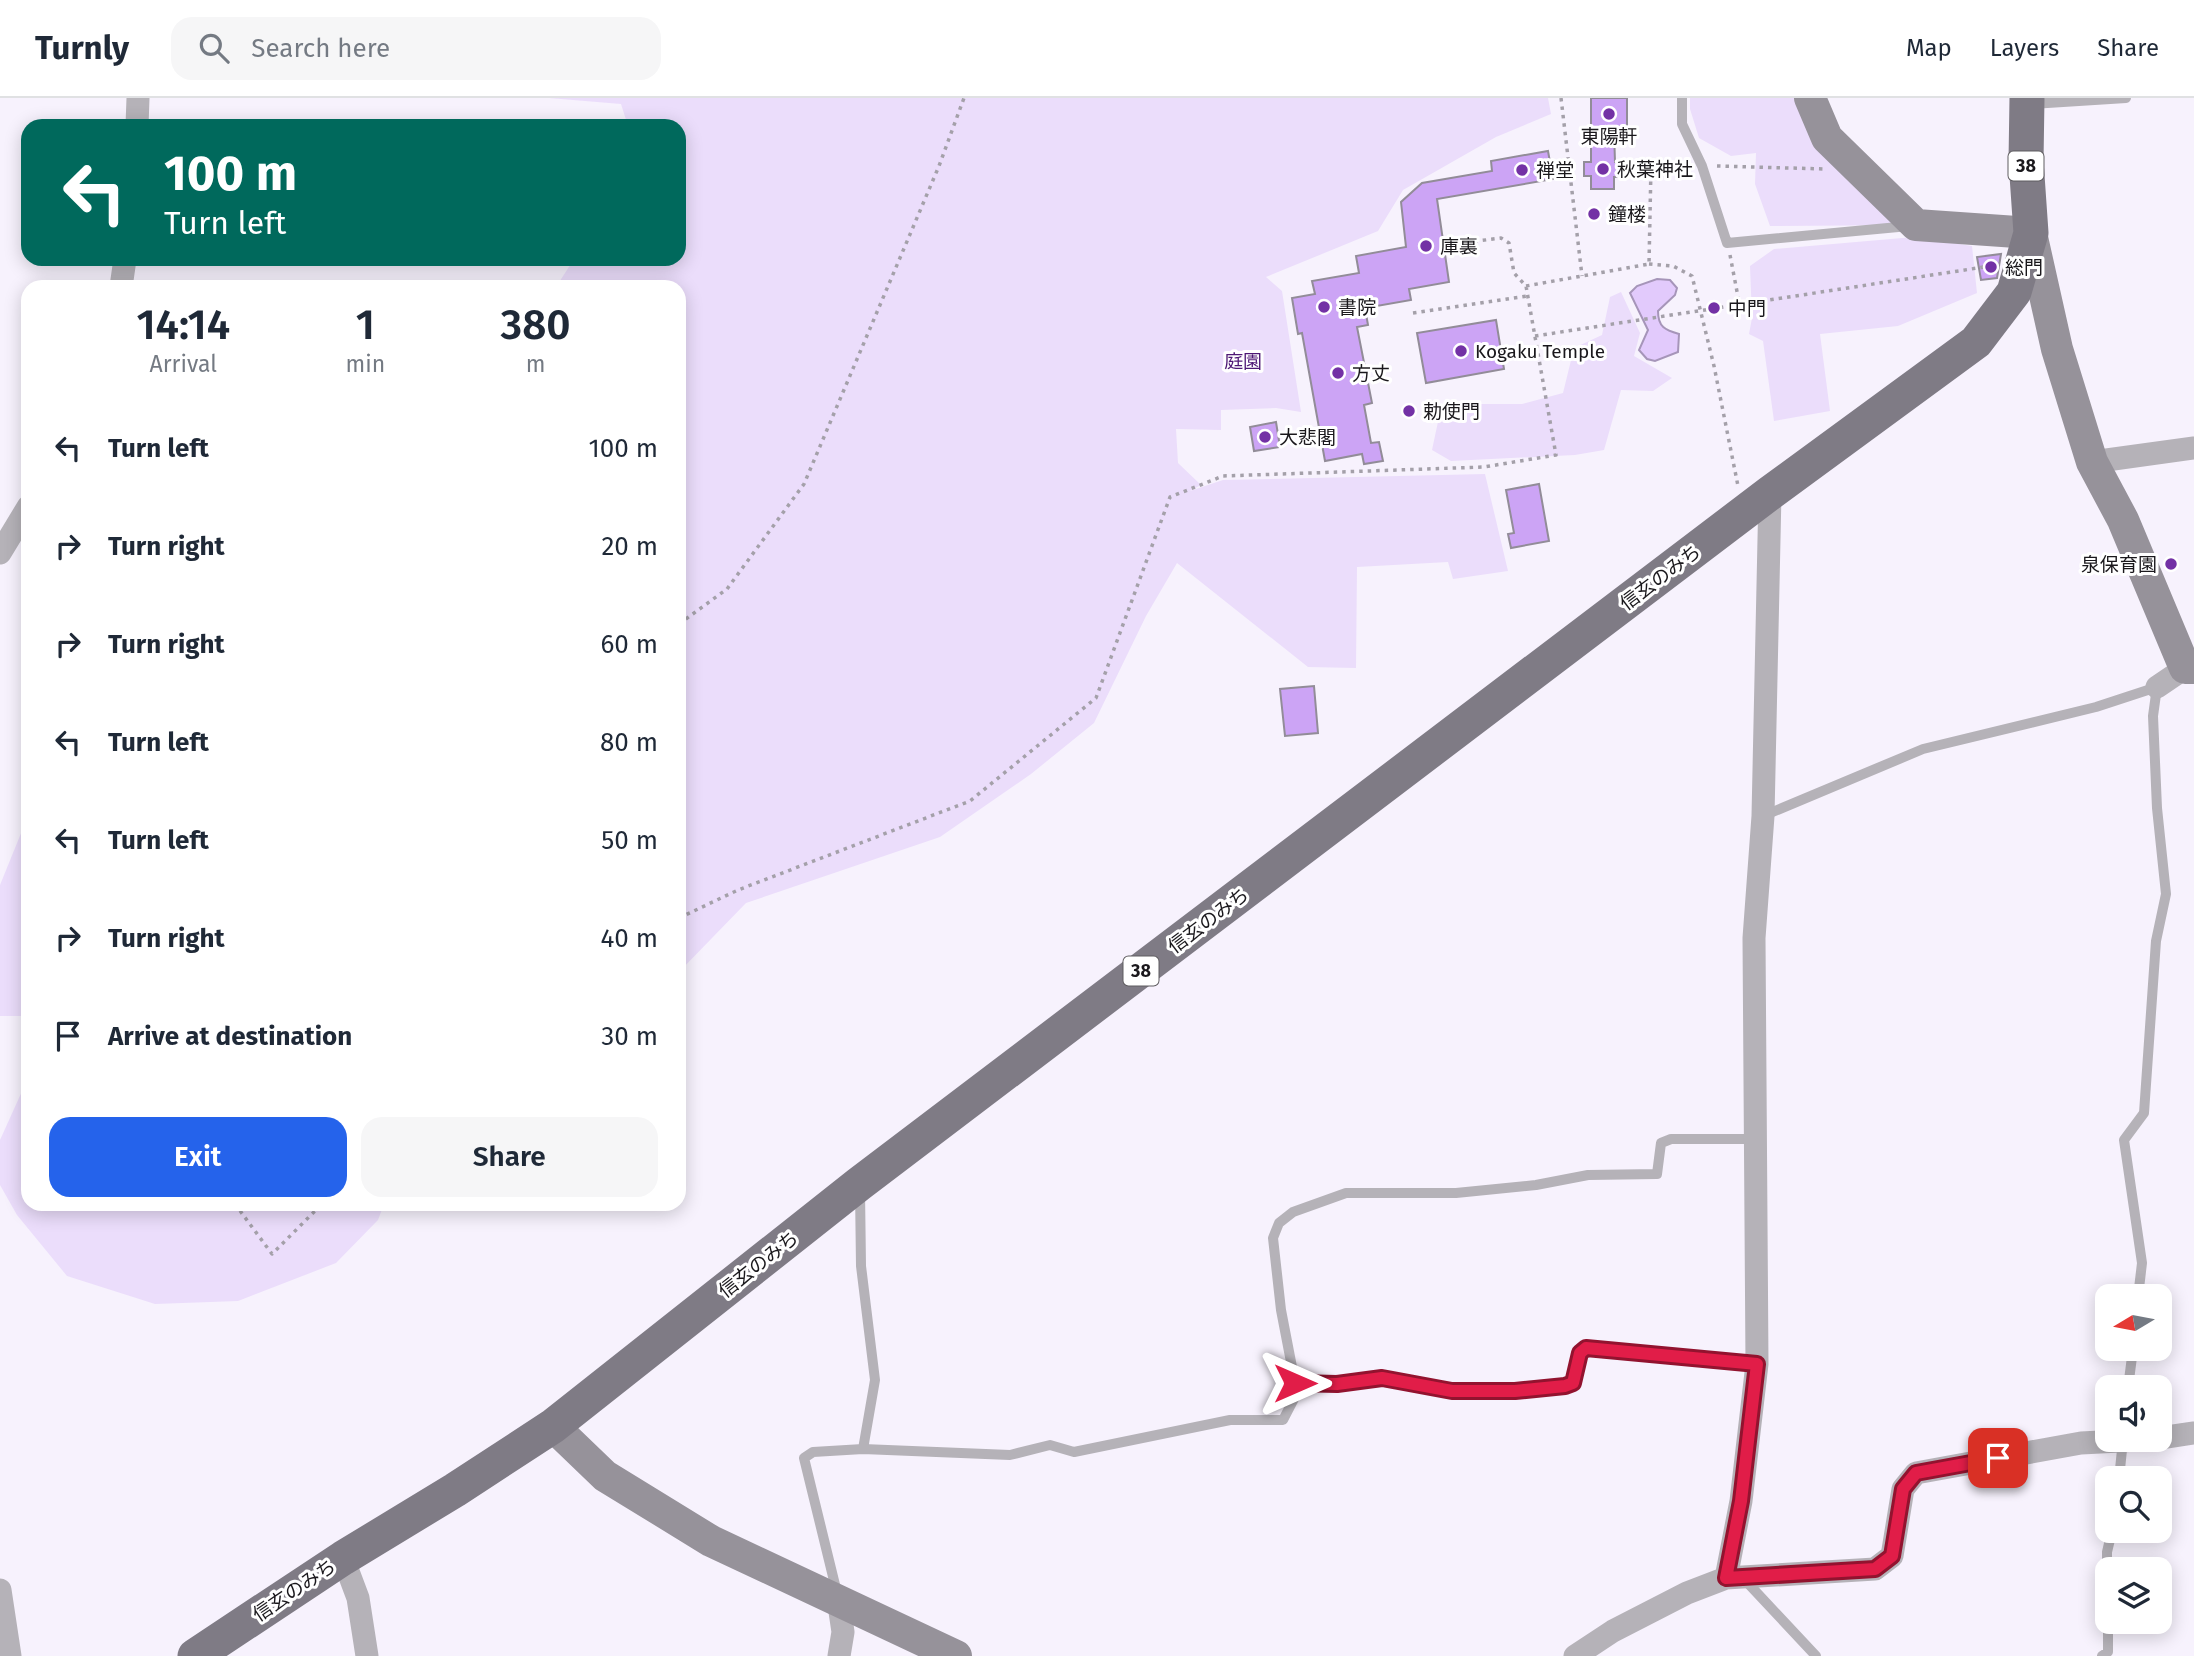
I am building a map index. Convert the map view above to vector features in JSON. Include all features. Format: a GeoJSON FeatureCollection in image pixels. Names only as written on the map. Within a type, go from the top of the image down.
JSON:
{"type":"FeatureCollection","features":[{"type":"Feature","properties":{"kind":"main road","name":"38"},"geometry":{"type":"LineString","coordinates":[[2027,101],[2027,248]]}},
{"type":"Feature","properties":{"kind":"main road","name":"信玄のみち"},"geometry":{"type":"LineString","coordinates":[[195,1656],[343,1558],[553,1426],[859,1184],[1770,493],[1976,342],[2014,292],[2027,248]]}},
{"type":"Feature","properties":{"kind":"street"},"geometry":{"type":"LineString","coordinates":[[137,119],[138,98]]}},
{"type":"Feature","properties":{"kind":"street"},"geometry":{"type":"LineString","coordinates":[[1810,98],[1827,138],[1916,225],[2027,248],[2092,462],[2123,520],[2189,668],[2157,687]]}},
{"type":"Feature","properties":{"kind":"street"},"geometry":{"type":"LineString","coordinates":[[2092,462],[2194,448]]}},
{"type":"Feature","properties":{"kind":"street"},"geometry":{"type":"LineString","coordinates":[[1735,1578],[1757,1364],[1754,938],[1763,816],[1770,493]]}},
{"type":"Feature","properties":{"kind":"street"},"geometry":{"type":"LineString","coordinates":[[0,553],[21,518]]}},
{"type":"Feature","properties":{"kind":"street"},"geometry":{"type":"LineString","coordinates":[[553,1426],[605,1476],[711,1541],[838,1598],[956,1656]]}},
{"type":"Feature","properties":{"kind":"street"},"geometry":{"type":"LineString","coordinates":[[2172,1436],[2194,1433]]}},
{"type":"Feature","properties":{"kind":"street"},"geometry":{"type":"LineString","coordinates":[[1575,1656],[1613,1632],[1687,1593],[1735,1578],[1875,1569],[1892,1556],[1903,1489],[1916,1473],[2095,1442]]}},
{"type":"Feature","properties":{"kind":"street"},"geometry":{"type":"LineString","coordinates":[[343,1558],[358,1598],[368,1656]]}},
{"type":"Feature","properties":{"kind":"street"},"geometry":{"type":"LineString","coordinates":[[0,1590],[10,1656]]}},
{"type":"Feature","properties":{"kind":"street"},"geometry":{"type":"LineString","coordinates":[[838,1598],[843,1632],[839,1656]]}},
{"type":"Feature","properties":{"kind":"lane"},"geometry":{"type":"LineString","coordinates":[[1682,98],[1682,124],[1702,166],[1727,243],[1916,225]]}},
{"type":"Feature","properties":{"kind":"lane"},"geometry":{"type":"LineString","coordinates":[[2027,101],[2126,98]]}},
{"type":"Feature","properties":{"kind":"lane"},"geometry":{"type":"LineString","coordinates":[[1763,816],[1923,749],[2095,707],[2157,687],[2153,716],[2157,808],[2166,894],[2156,941],[2144,1113],[2124,1140],[2142,1263],[2140,1284]]}},
{"type":"Feature","properties":{"kind":"lane"},"geometry":{"type":"LineString","coordinates":[[838,1598],[804,1458],[813,1452],[863,1449],[1010,1455],[1050,1445],[1074,1452],[1230,1420],[1283,1420],[1297,1392],[1281,1310],[1273,1238],[1279,1223],[1293,1212],[1346,1193],[1456,1193],[1536,1185],[1588,1175],[1657,1174],[1661,1143],[1671,1139],[1755,1139]]}},
{"type":"Feature","properties":{"kind":"lane"},"geometry":{"type":"LineString","coordinates":[[859,1184],[861,1266],[875,1380],[863,1449]]}},
{"type":"Feature","properties":{"kind":"lane"},"geometry":{"type":"LineString","coordinates":[[1295,1383],[1337,1384],[1382,1378],[1452,1391],[1515,1391],[1565,1386],[1573,1383],[1580,1353],[1586,1348],[1757,1364]]}},
{"type":"Feature","properties":{"kind":"lane"},"geometry":{"type":"LineString","coordinates":[[1735,1578],[1816,1656]]}},
{"type":"Feature","properties":{"kind":"lane"},"geometry":{"type":"LineString","coordinates":[[2102,1656],[2108,1652],[2108,1634]]}},
{"type":"Feature","properties":{"kind":"path"},"geometry":{"type":"LineString","coordinates":[[686,619],[727,589],[804,484],[939,166],[964,98]]}},
{"type":"Feature","properties":{"kind":"path"},"geometry":{"type":"LineString","coordinates":[[1561,98],[1582,276]]}},
{"type":"Feature","properties":{"kind":"path"},"geometry":{"type":"LineString","coordinates":[[1649,264],[1651,166],[1857,170]]}},
{"type":"Feature","properties":{"kind":"path"},"geometry":{"type":"LineString","coordinates":[[686,915],[738,890],[970,801],[1096,698],[1170,498],[1223,477],[1484,467],[1556,455],[1526,286],[1514,273],[1509,243],[1500,238],[1446,245]]}},
{"type":"Feature","properties":{"kind":"path"},"geometry":{"type":"LineString","coordinates":[[1727,243],[1739,303]]}},
{"type":"Feature","properties":{"kind":"path"},"geometry":{"type":"LineString","coordinates":[[1535,336],[1987,266],[2027,248]]}},
{"type":"Feature","properties":{"kind":"path"},"geometry":{"type":"LineString","coordinates":[[1526,286],[1649,264],[1673,266],[1692,276],[1743,514]]}},
{"type":"Feature","properties":{"kind":"path"},"geometry":{"type":"LineString","coordinates":[[1413,313],[1528,296]]}},
{"type":"Feature","properties":{"kind":"path"},"geometry":{"type":"LineString","coordinates":[[240,1211],[272,1254],[315,1211]]}},
{"type":"Feature","properties":{"kind":"green space","name":"庭園"},"geometry":{"type":"Polygon","coordinates":[[[549,98],[1548,98],[1551,114],[1496,137],[1403,190],[1378,231],[1266,277],[1282,291],[1301,412],[1276,408],[1221,410],[1221,430],[1176,429],[1178,463],[1201,485],[1190,491],[1223,480],[1485,474],[1508,571],[1453,579],[1448,562],[1357,567],[1356,668],[1308,667],[1177,563],[1146,616],[1094,723],[1031,774],[940,837],[746,903],[686,965],[686,280],[560,280],[570,266],[686,266],[686,119],[626,119],[621,104],[549,98]]]}},
{"type":"Feature","properties":{"kind":"green space"},"geometry":{"type":"Polygon","coordinates":[[[1690,98],[1810,98],[1916,225],[1770,226],[1755,184],[1756,153],[1731,156],[1699,138],[1690,109],[1690,98]]]}},
{"type":"Feature","properties":{"kind":"green space"},"geometry":{"type":"Polygon","coordinates":[[[1914,237],[1972,246],[1977,293],[1898,326],[1820,334],[1830,411],[1774,421],[1763,341],[1749,334],[1752,318],[1750,266],[1774,249],[1914,237]]]}},
{"type":"Feature","properties":{"kind":"green space"},"geometry":{"type":"Polygon","coordinates":[[[1621,292],[1640,333],[1634,356],[1672,378],[1653,391],[1621,390],[1604,450],[1575,455],[1451,461],[1432,450],[1439,417],[1468,404],[1522,404],[1563,393],[1574,348],[1602,335],[1610,297],[1621,292]]]}},
{"type":"Feature","properties":{"kind":"green space"},"geometry":{"type":"Polygon","coordinates":[[[21,833],[21,1016],[0,1016],[0,885],[21,833]]]}},
{"type":"Feature","properties":{"kind":"green space"},"geometry":{"type":"Polygon","coordinates":[[[21,1094],[21,1211],[381,1211],[378,1220],[336,1263],[238,1301],[155,1304],[67,1276],[17,1215],[0,1185],[0,1140],[21,1094]]]}},
{"type":"Feature","properties":{"kind":"shaded area"},"geometry":{"type":"Polygon","coordinates":[[[1657,279],[1670,280],[1677,288],[1675,295],[1658,311],[1663,327],[1679,334],[1678,352],[1655,361],[1647,359],[1639,350],[1648,330],[1630,293],[1637,286],[1657,279]]]}},
{"type":"Feature","properties":{"kind":"building"},"geometry":{"type":"Polygon","coordinates":[[[1591,98],[1627,98],[1627,130],[1614,130],[1615,162],[1621,162],[1622,177],[1614,177],[1614,189],[1591,189],[1591,176],[1584,176],[1584,162],[1591,162],[1591,98]]]}},
{"type":"Feature","properties":{"kind":"building"},"geometry":{"type":"Polygon","coordinates":[[[1548,151],[1553,179],[1437,199],[1449,282],[1409,289],[1411,300],[1365,308],[1368,325],[1357,327],[1372,403],[1364,405],[1371,443],[1379,442],[1383,461],[1364,464],[1362,454],[1325,461],[1302,333],[1298,334],[1292,298],[1315,294],[1312,281],[1359,273],[1356,256],[1406,247],[1401,202],[1422,183],[1492,171],[1491,161],[1548,151]]]}},
{"type":"Feature","properties":{"kind":"building","name":"総門"},"geometry":{"type":"Polygon","coordinates":[[[2001,254],[1997,278],[1981,280],[1977,257],[2001,254]]]}},
{"type":"Feature","properties":{"kind":"building","name":"Kogaku Temple"},"geometry":{"type":"Polygon","coordinates":[[[1496,320],[1504,369],[1426,383],[1417,333],[1496,320]]]}},
{"type":"Feature","properties":{"kind":"building","name":"大悲閣"},"geometry":{"type":"Polygon","coordinates":[[[1276,422],[1280,447],[1254,451],[1250,427],[1276,422]]]}},
{"type":"Feature","properties":{"kind":"building"},"geometry":{"type":"Polygon","coordinates":[[[1539,484],[1549,541],[1511,548],[1508,534],[1514,533],[1506,490],[1539,484]]]}},
{"type":"Feature","properties":{"kind":"building"},"geometry":{"type":"Polygon","coordinates":[[[1314,686],[1318,733],[1285,736],[1280,689],[1314,686]]]}},
{"type":"Feature","properties":{"kind":"place","name":"東陽軒"},"geometry":{"type":"Point","coordinates":[1609,114]}},
{"type":"Feature","properties":{"kind":"place","name":"秋葉神社"},"geometry":{"type":"Point","coordinates":[1603,169]}},
{"type":"Feature","properties":{"kind":"place","name":"禅堂"},"geometry":{"type":"Point","coordinates":[1522,170]}},
{"type":"Feature","properties":{"kind":"place","name":"鐘楼"},"geometry":{"type":"Point","coordinates":[1594,214]}},
{"type":"Feature","properties":{"kind":"place","name":"庫裏"},"geometry":{"type":"Point","coordinates":[1426,246]}},
{"type":"Feature","properties":{"kind":"place","name":"総門"},"geometry":{"type":"Point","coordinates":[1991,267]}},
{"type":"Feature","properties":{"kind":"place","name":"書院"},"geometry":{"type":"Point","coordinates":[1324,307]}},
{"type":"Feature","properties":{"kind":"place","name":"中門"},"geometry":{"type":"Point","coordinates":[1714,308]}},
{"type":"Feature","properties":{"kind":"place","name":"Kogaku Temple"},"geometry":{"type":"Point","coordinates":[1461,351]}},
{"type":"Feature","properties":{"kind":"place","name":"方丈"},"geometry":{"type":"Point","coordinates":[1338,373]}},
{"type":"Feature","properties":{"kind":"place","name":"勅使門"},"geometry":{"type":"Point","coordinates":[1409,411]}},
{"type":"Feature","properties":{"kind":"place","name":"大悲閣"},"geometry":{"type":"Point","coordinates":[1265,437]}},
{"type":"Feature","properties":{"kind":"place","name":"泉保育園"},"geometry":{"type":"Point","coordinates":[2171,564]}},
{"type":"Feature","properties":{"kind":"route"},"geometry":{"type":"LineString","coordinates":[[1295,1383],[1337,1384],[1382,1378],[1452,1391],[1515,1391],[1565,1386],[1573,1383],[1580,1353],[1586,1348],[1757,1364],[1741,1501],[1726,1578],[1875,1569],[1892,1556],[1903,1489],[1916,1473],[1998,1458]]}}]}
